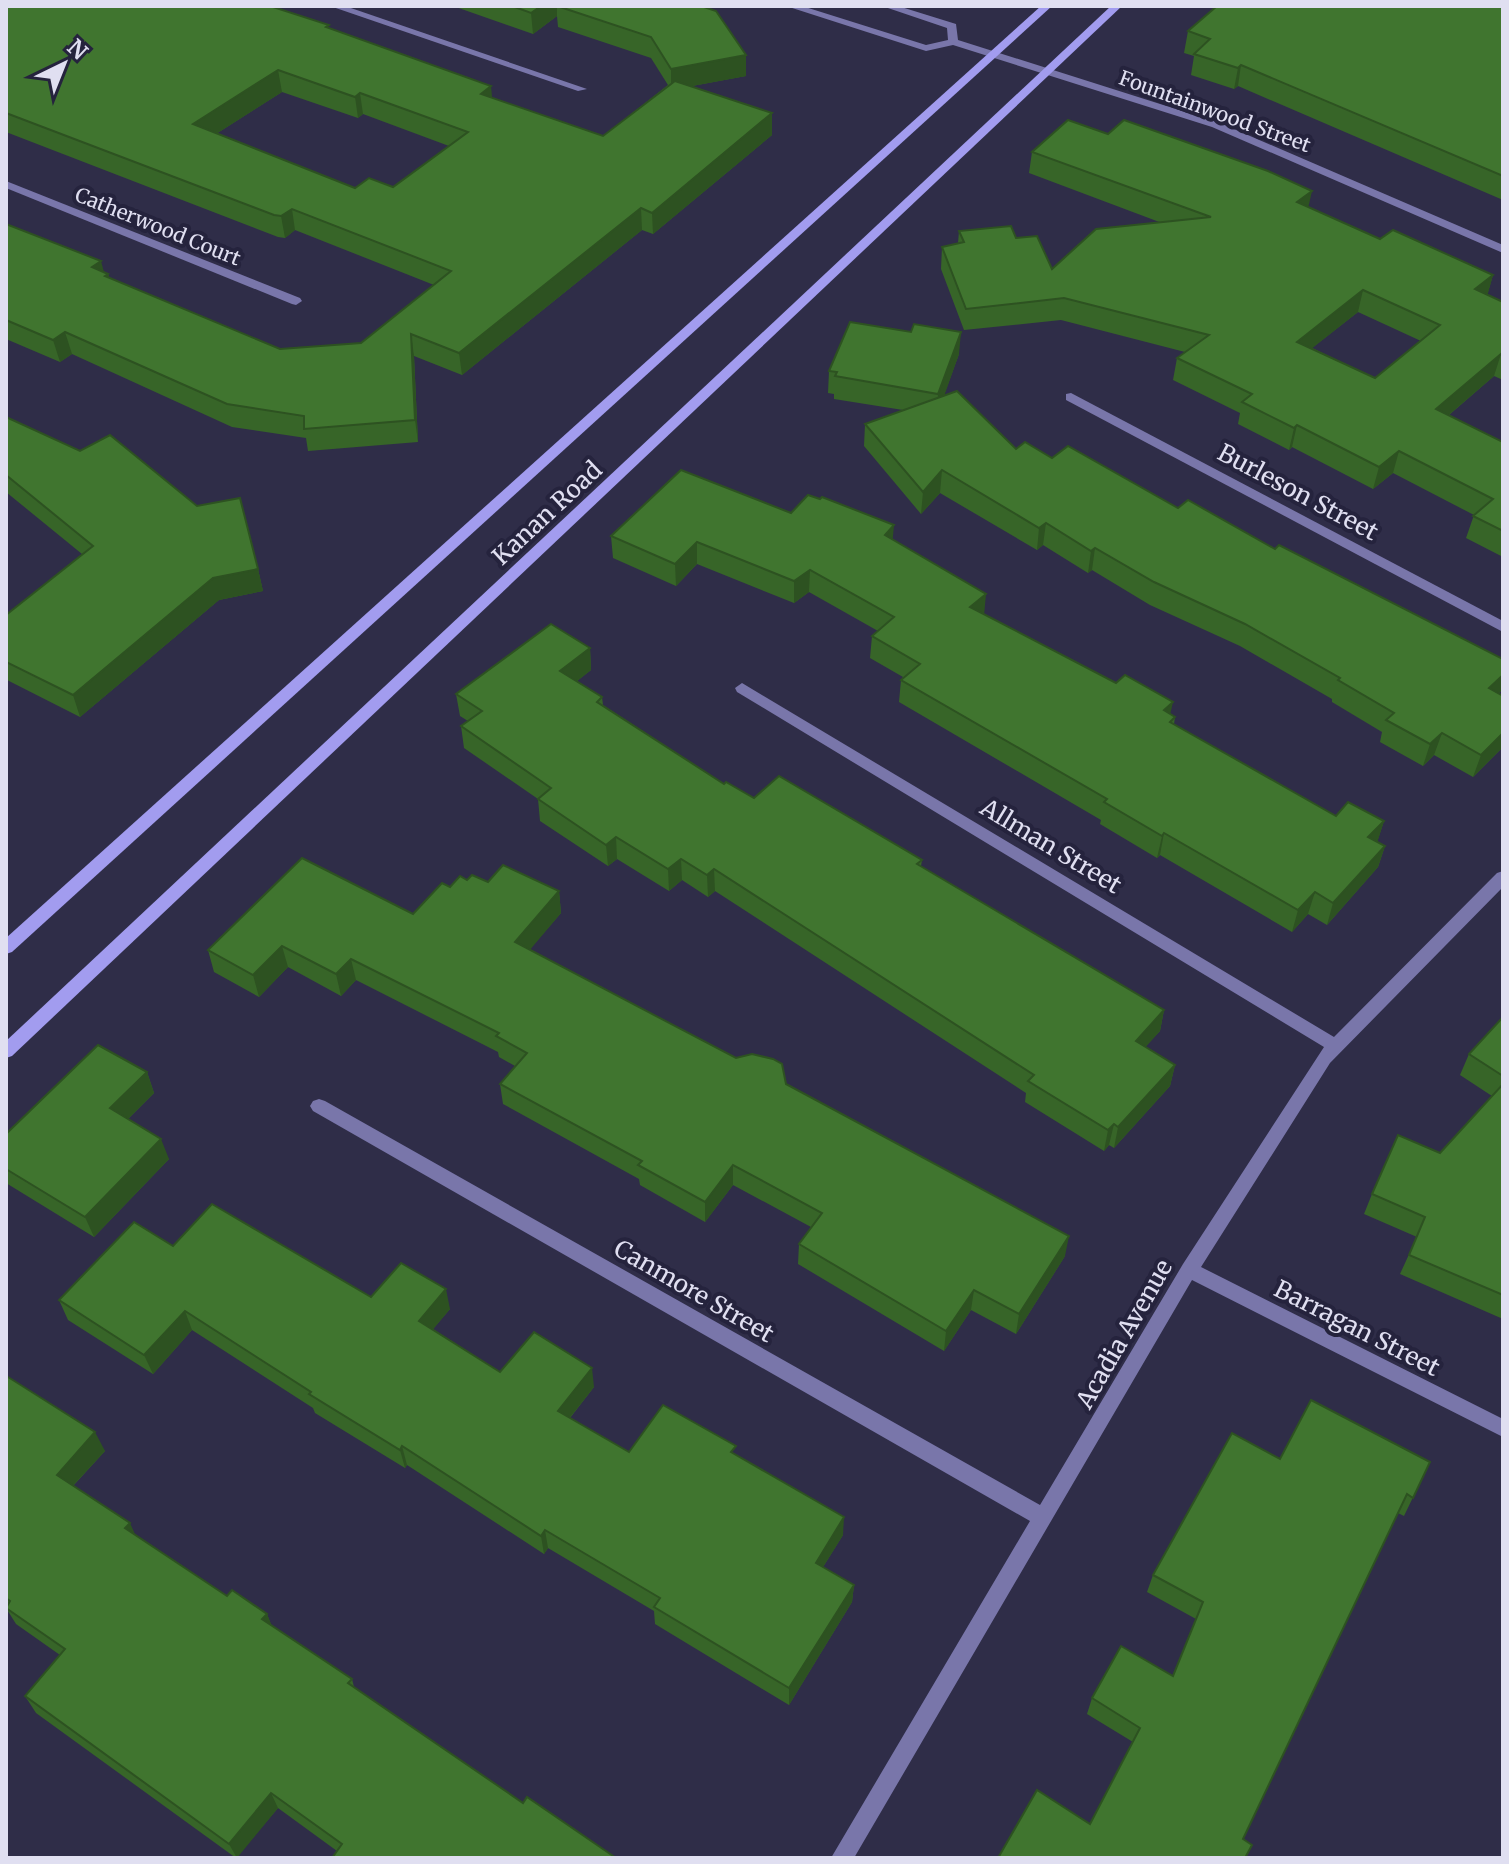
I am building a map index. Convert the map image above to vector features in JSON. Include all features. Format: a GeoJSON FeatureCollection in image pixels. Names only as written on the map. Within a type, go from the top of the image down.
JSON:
{"type":"FeatureCollection","features":[{"type":"Feature","properties":{"kind":"main road","name":"Kanan Road"},"geometry":{"type":"LineString","coordinates":[[6,948],[1047,6]]}},
{"type":"Feature","properties":{"kind":"main road","name":"Kanan Road"},"geometry":{"type":"LineString","coordinates":[[6,1051],[1117,6]]}},
{"type":"Feature","properties":{"kind":"street"},"geometry":{"type":"LineString","coordinates":[[335,6],[582,89]]}},
{"type":"Feature","properties":{"kind":"street","name":"Fountainwood Street"},"geometry":{"type":"LineString","coordinates":[[791,6],[926,48],[953,42],[995,54],[1273,147],[1503,249]]}},
{"type":"Feature","properties":{"kind":"street","name":"Fountainwood Street"},"geometry":{"type":"LineString","coordinates":[[887,6],[952,26],[953,42]]}},
{"type":"Feature","properties":{"kind":"street","name":"Catherwood Court"},"geometry":{"type":"LineString","coordinates":[[6,184],[296,301]]}},
{"type":"Feature","properties":{"kind":"street","name":"Burleson Street"},"geometry":{"type":"LineString","coordinates":[[1071,397],[1503,627]]}},
{"type":"Feature","properties":{"kind":"street","name":"Allman Street"},"geometry":{"type":"LineString","coordinates":[[742,688],[1336,1046]]}},
{"type":"Feature","properties":{"kind":"street","name":"Acadia Avenue"},"geometry":{"type":"LineString","coordinates":[[842,1858],[1189,1270],[1324,1058],[1503,877]]}},
{"type":"Feature","properties":{"kind":"street","name":"Canmore Street"},"geometry":{"type":"LineString","coordinates":[[319,1106],[1044,1518]]}},
{"type":"Feature","properties":{"kind":"street","name":"Barragan Street"},"geometry":{"type":"LineString","coordinates":[[1189,1270],[1503,1428]]}},
{"type":"Feature","properties":{"kind":"building"},"geometry":{"type":"Polygon","coordinates":[[[6,6],[270,6],[491,86],[481,94],[603,136],[675,81],[772,113],[652,213],[641,208],[459,353],[411,334],[415,420],[304,429],[304,416],[227,404],[65,332],[53,340],[6,320],[6,224],[101,261],[92,267],[108,274],[105,276],[280,349],[361,343],[451,271],[292,209],[281,216],[274,215],[6,113],[6,6]],[[278,70],[193,124],[355,188],[369,178],[393,187],[468,132],[360,93],[355,97],[278,70]]]}},
{"type":"Feature","properties":{"kind":"building"},"geometry":{"type":"Polygon","coordinates":[[[512,6],[541,6],[531,13],[512,6]]]}},
{"type":"Feature","properties":{"kind":"building"},"geometry":{"type":"Polygon","coordinates":[[[557,6],[701,6],[716,11],[746,55],[671,69],[651,37],[557,6]]]}},
{"type":"Feature","properties":{"kind":"building"},"geometry":{"type":"Polygon","coordinates":[[[1217,6],[1503,6],[1503,176],[1241,65],[1238,68],[1194,54],[1210,39],[1188,31],[1217,6]]]}},
{"type":"Feature","properties":{"kind":"building"},"geometry":{"type":"Polygon","coordinates":[[[1068,120],[1108,134],[1124,120],[1268,171],[1312,191],[1297,202],[1380,239],[1393,230],[1493,275],[1475,289],[1503,302],[1503,355],[1436,409],[1503,442],[1503,531],[1473,516],[1493,499],[1399,451],[1379,467],[1297,425],[1294,428],[1242,402],[1252,394],[1177,358],[1209,335],[1064,298],[966,309],[942,247],[964,242],[959,231],[1011,226],[1016,238],[1037,236],[1052,269],[1096,229],[1211,217],[1032,152],[1068,120]],[[1363,290],[1297,342],[1375,378],[1440,325],[1363,290]]]}},
{"type":"Feature","properties":{"kind":"building"},"geometry":{"type":"Polygon","coordinates":[[[850,322],[911,332],[914,324],[961,332],[938,394],[835,376],[837,372],[829,371],[850,322]]]}},
{"type":"Feature","properties":{"kind":"building"},"geometry":{"type":"Polygon","coordinates":[[[957,391],[1016,449],[1025,442],[1052,458],[1068,446],[1178,508],[1188,500],[1275,549],[1279,545],[1503,659],[1503,675],[1489,688],[1503,696],[1503,733],[1481,755],[1442,733],[1430,744],[1386,720],[1394,713],[1245,624],[1154,582],[1095,548],[1091,551],[1046,523],[1039,528],[942,470],[923,492],[865,424],[957,391]]]}},
{"type":"Feature","properties":{"kind":"building"},"geometry":{"type":"Polygon","coordinates":[[[6,417],[80,451],[110,435],[197,506],[240,498],[258,569],[213,578],[73,695],[6,662],[6,615],[93,546],[6,475],[6,417]]]}},
{"type":"Feature","properties":{"kind":"building"},"geometry":{"type":"Polygon","coordinates":[[[681,470],[791,513],[808,495],[822,497],[894,525],[885,535],[986,594],[970,607],[1116,683],[1125,675],[1173,702],[1164,710],[1175,717],[1170,722],[1336,816],[1348,802],[1384,821],[1368,837],[1385,846],[1333,903],[1315,892],[1298,910],[1164,833],[1162,836],[1104,802],[1107,799],[901,680],[920,664],[872,636],[894,617],[810,570],[794,581],[697,542],[675,564],[611,536],[681,470]]]}},
{"type":"Feature","properties":{"kind":"building"},"geometry":{"type":"Polygon","coordinates":[[[551,624],[590,648],[560,671],[602,697],[597,702],[724,784],[726,782],[754,798],[779,776],[922,860],[917,864],[1164,1010],[1136,1041],[1175,1065],[1118,1127],[1114,1124],[1108,1130],[1028,1081],[1034,1075],[714,869],[707,875],[681,859],[668,869],[616,837],[606,845],[538,799],[551,788],[461,726],[482,711],[456,694],[551,624]]]}},
{"type":"Feature","properties":{"kind":"building"},"geometry":{"type":"Polygon","coordinates":[[[302,858],[413,914],[442,883],[450,887],[460,876],[467,880],[472,875],[488,882],[503,865],[559,891],[515,942],[736,1058],[752,1054],[773,1059],[782,1064],[786,1084],[1069,1236],[1019,1314],[974,1290],[946,1331],[799,1244],[822,1213],[733,1165],[705,1202],[638,1165],[642,1161],[500,1084],[527,1053],[496,1036],[499,1033],[351,959],[336,974],[282,946],[253,975],[208,950],[302,858]]]}},
{"type":"Feature","properties":{"kind":"building"},"geometry":{"type":"Polygon","coordinates":[[[1503,1017],[1503,1076],[1469,1054],[1503,1017]]]}},
{"type":"Feature","properties":{"kind":"building"},"geometry":{"type":"Polygon","coordinates":[[[98,1045],[147,1072],[110,1108],[161,1139],[85,1217],[6,1169],[6,1134],[98,1045]]]}},
{"type":"Feature","properties":{"kind":"building"},"geometry":{"type":"Polygon","coordinates":[[[1503,1084],[1503,1295],[1409,1255],[1425,1217],[1372,1194],[1398,1135],[1440,1153],[1503,1084]]]}},
{"type":"Feature","properties":{"kind":"building"},"geometry":{"type":"Polygon","coordinates":[[[212,1204],[371,1297],[401,1263],[446,1289],[419,1321],[500,1372],[534,1332],[592,1368],[558,1411],[629,1452],[663,1405],[736,1446],[731,1452],[844,1517],[816,1563],[854,1585],[789,1688],[654,1607],[660,1598],[545,1530],[541,1536],[402,1446],[400,1450],[309,1394],[311,1392],[185,1311],[144,1355],[59,1300],[134,1222],[173,1246],[212,1204]]]}},
{"type":"Feature","properties":{"kind":"building"},"geometry":{"type":"Polygon","coordinates":[[[8,1377],[95,1432],[57,1475],[130,1523],[125,1528],[227,1596],[232,1590],[267,1614],[262,1619],[352,1679],[348,1683],[523,1803],[527,1797],[616,1858],[332,1858],[342,1844],[271,1793],[229,1844],[25,1696],[65,1649],[6,1608],[10,1601],[6,1598],[8,1377]]]}},
{"type":"Feature","properties":{"kind":"building"},"geometry":{"type":"Polygon","coordinates":[[[1311,1400],[1430,1462],[1413,1498],[1407,1494],[1243,1839],[1252,1845],[1245,1858],[998,1858],[1037,1790],[1090,1824],[1140,1728],[1092,1698],[1121,1646],[1173,1676],[1203,1602],[1153,1575],[1232,1433],[1280,1459],[1311,1400]]]}}]}
